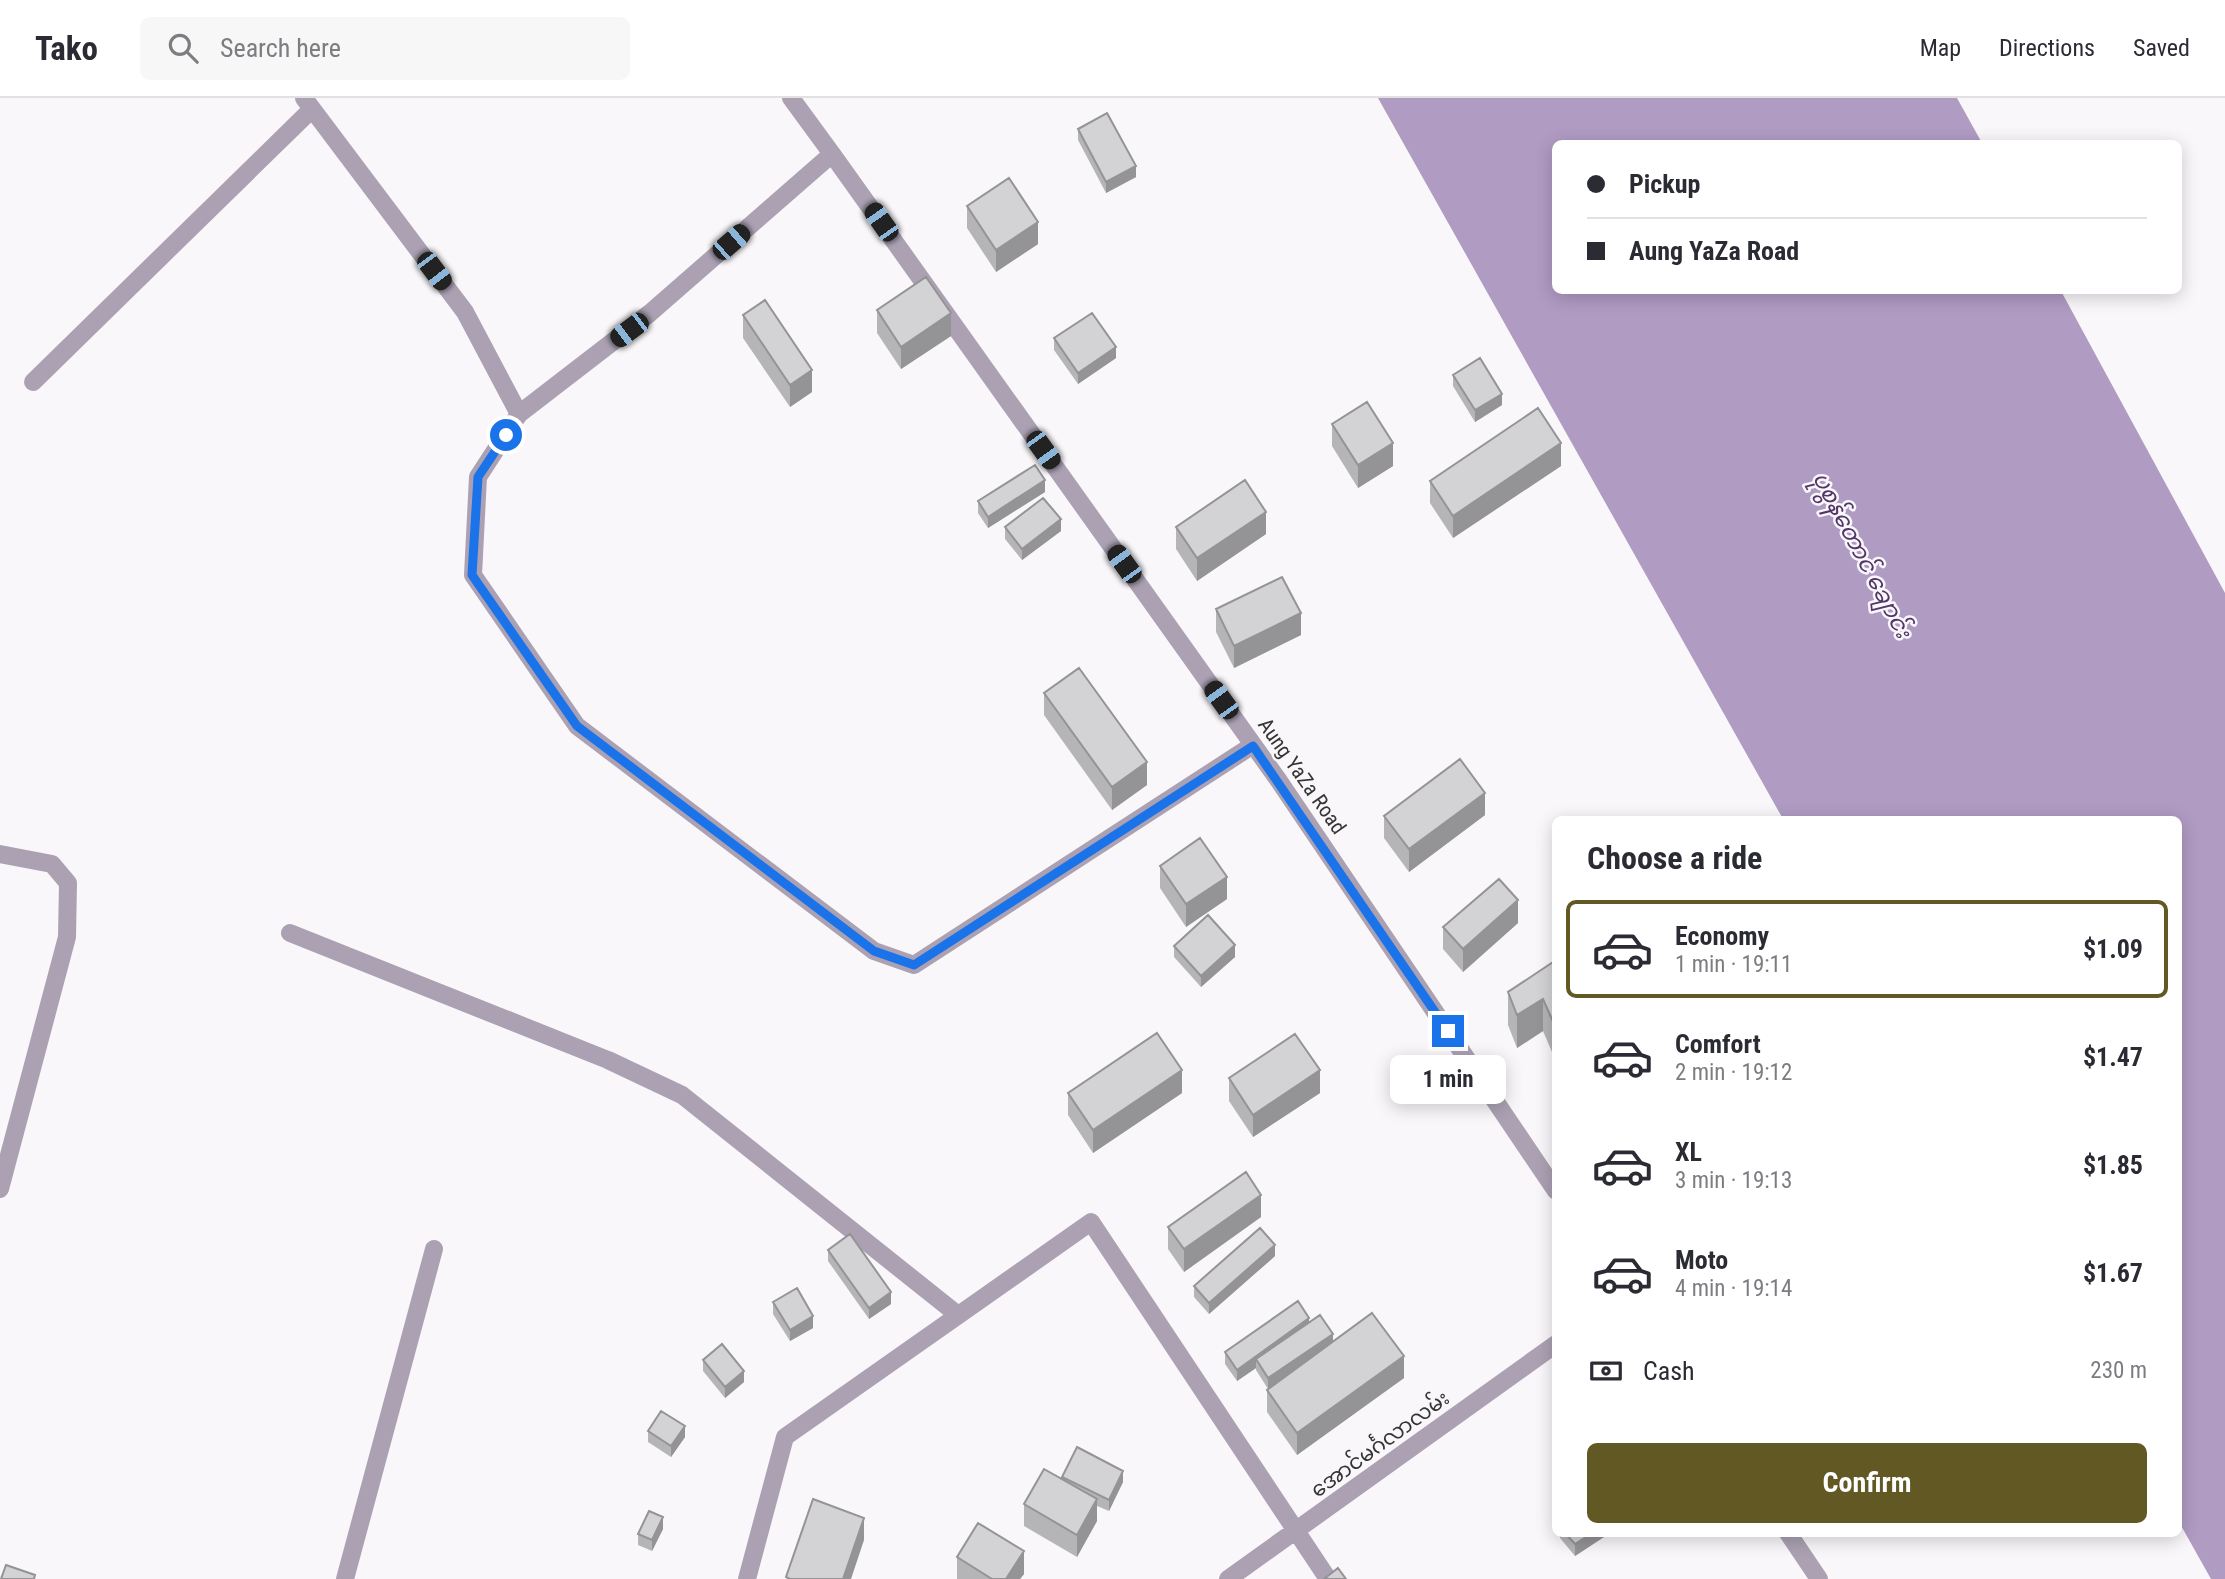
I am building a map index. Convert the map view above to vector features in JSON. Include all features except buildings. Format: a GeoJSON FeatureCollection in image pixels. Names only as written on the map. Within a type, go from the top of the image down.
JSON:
{"type":"FeatureCollection","features":[{"type":"Feature","properties":{"kind":"street","name":"Aung YaZa Road"},"geometry":{"type":"LineString","coordinates":[[791,98],[1253,746],[1552,1185]]}},
{"type":"Feature","properties":{"kind":"street"},"geometry":{"type":"LineString","coordinates":[[33,382],[308,103],[465,312],[519,414]]}},
{"type":"Feature","properties":{"kind":"street"},"geometry":{"type":"LineString","coordinates":[[832,154],[650,313],[519,414],[478,477],[472,575],[577,726],[874,951],[914,965],[1253,746]]}},
{"type":"Feature","properties":{"kind":"street"},"geometry":{"type":"LineString","coordinates":[[0,854],[52,864],[68,883],[67,937],[0,1189]]}},
{"type":"Feature","properties":{"kind":"street"},"geometry":{"type":"LineString","coordinates":[[290,933],[607,1060],[682,1095],[958,1315]]}},
{"type":"Feature","properties":{"kind":"street"},"geometry":{"type":"LineString","coordinates":[[747,1579],[785,1437],[1091,1222],[1328,1579]]}},
{"type":"Feature","properties":{"kind":"street"},"geometry":{"type":"LineString","coordinates":[[345,1579],[434,1250]]}},
{"type":"Feature","properties":{"kind":"street","name":"အောင်မင်္ဂလာလမ်း"},"geometry":{"type":"LineString","coordinates":[[1228,1579],[1296,1533],[1552,1347]]}},
{"type":"Feature","properties":{"kind":"street"},"geometry":{"type":"LineString","coordinates":[[1791,1537],[1819,1579]]}},
{"type":"Feature","properties":{"kind":"water","name":"ပုစွန်တောင် ချောင်း"},"geometry":{"type":"Polygon","coordinates":[[[1378,98],[1957,98],[1980,140],[1552,140],[1552,294],[2063,294],[2225,593],[2225,1579],[2211,1579],[2182,1527],[2182,816],[1781,816],[1378,98]]]}},
{"type":"Feature","properties":{"kind":"route"},"geometry":{"type":"LineString","coordinates":[[506,435],[478,477],[472,575],[577,726],[874,951],[914,965],[1253,746],[1448,1031]]}}]}
